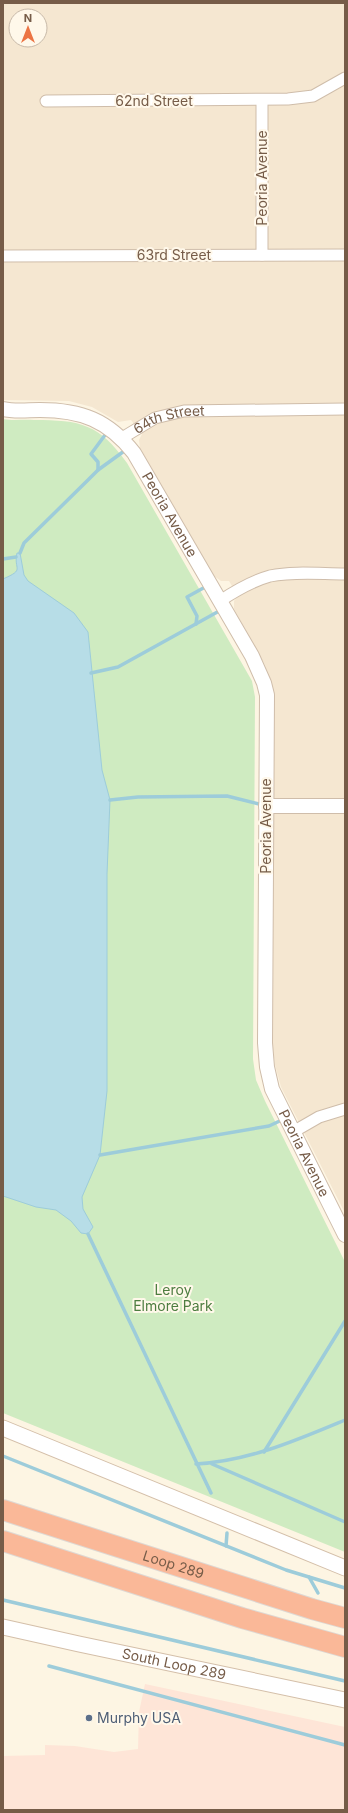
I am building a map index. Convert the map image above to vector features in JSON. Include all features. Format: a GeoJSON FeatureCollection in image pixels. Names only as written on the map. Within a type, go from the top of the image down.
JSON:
{"type":"FeatureCollection","features":[{"type":"Feature","properties":{"kind":"highway","name":"Loop 289"},"geometry":{"type":"LineString","coordinates":[[3,1510],[312,1609],[345,1618]]}},
{"type":"Feature","properties":{"kind":"highway","name":"Loop 289"},"geometry":{"type":"LineString","coordinates":[[3,1541],[242,1618],[345,1647]]}},
{"type":"Feature","properties":{"kind":"main road"},"geometry":{"type":"LineString","coordinates":[[3,1428],[345,1568]]}},
{"type":"Feature","properties":{"kind":"main road","name":"South Loop 289"},"geometry":{"type":"LineString","coordinates":[[3,1627],[345,1700]]}},
{"type":"Feature","properties":{"kind":"street","name":"62nd Street"},"geometry":{"type":"LineString","coordinates":[[46,101],[262,100],[313,96],[345,78]]}},
{"type":"Feature","properties":{"kind":"street","name":"Peoria Avenue"},"geometry":{"type":"LineString","coordinates":[[262,100],[262,255]]}},
{"type":"Feature","properties":{"kind":"street","name":"63rd Street"},"geometry":{"type":"LineString","coordinates":[[3,256],[345,255]]}},
{"type":"Feature","properties":{"kind":"street","name":"64th Street"},"geometry":{"type":"LineString","coordinates":[[3,409],[57,410],[77,413],[93,418],[122,438],[155,418],[184,411],[345,410]]}},
{"type":"Feature","properties":{"kind":"street","name":"Peoria Avenue"},"geometry":{"type":"LineString","coordinates":[[122,438],[134,453],[252,656],[264,683],[267,695],[265,1043],[267,1067],[272,1089],[345,1235]]}},
{"type":"Feature","properties":{"kind":"street"},"geometry":{"type":"LineString","coordinates":[[220,601],[241,588],[270,576],[288,574],[345,574]]}},
{"type":"Feature","properties":{"kind":"street"},"geometry":{"type":"LineString","coordinates":[[266,806],[345,806]]}},
{"type":"Feature","properties":{"kind":"street"},"geometry":{"type":"LineString","coordinates":[[293,1132],[319,1117],[345,1109]]}},
{"type":"Feature","properties":{"kind":"shaded area"},"geometry":{"type":"Polygon","coordinates":[[[3,3],[345,3],[345,1213],[281,1087],[275,1065],[273,1049],[273,701],[270,680],[265,665],[234,609],[234,601],[238,596],[229,581],[221,581],[214,576],[140,448],[139,440],[142,434],[131,420],[118,422],[92,407],[69,401],[3,400],[3,3]]]}},
{"type":"Feature","properties":{"kind":"shaded area"},"geometry":{"type":"Polygon","coordinates":[[[145,1684],[345,1727],[345,1810],[3,1810],[3,1756],[45,1755],[45,1745],[75,1746],[114,1752],[138,1749],[139,1712],[145,1684]]]}},
{"type":"Feature","properties":{"kind":"green space","name":"Leroy Elmore Park"},"geometry":{"type":"Polygon","coordinates":[[[3,419],[50,420],[77,423],[98,432],[117,450],[127,463],[252,681],[255,697],[253,1059],[256,1080],[265,1101],[345,1262],[345,1552],[3,1413],[3,419]]]}},
{"type":"Feature","properties":{"kind":"water"},"geometry":{"type":"Polygon","coordinates":[[[17,553],[20,553],[24,575],[28,581],[74,613],[88,632],[102,770],[110,800],[107,874],[107,1091],[100,1155],[82,1197],[83,1209],[93,1227],[88,1234],[81,1233],[71,1221],[56,1210],[36,1207],[3,1196],[3,579],[16,571],[17,553]]]}},
{"type":"Feature","properties":{"kind":"waterway"},"geometry":{"type":"LineString","coordinates":[[98,470],[98,462],[91,454],[108,431]]}},
{"type":"Feature","properties":{"kind":"waterway"},"geometry":{"type":"LineString","coordinates":[[20,553],[24,543],[98,470],[127,449]]}},
{"type":"Feature","properties":{"kind":"waterway"},"geometry":{"type":"LineString","coordinates":[[3,559],[16,557]]}},
{"type":"Feature","properties":{"kind":"waterway"},"geometry":{"type":"LineString","coordinates":[[196,624],[197,616],[187,597],[207,586]]}},
{"type":"Feature","properties":{"kind":"waterway"},"geometry":{"type":"LineString","coordinates":[[91,673],[118,667],[221,610]]}},
{"type":"Feature","properties":{"kind":"waterway"},"geometry":{"type":"LineString","coordinates":[[110,800],[138,797],[227,796],[263,805]]}},
{"type":"Feature","properties":{"kind":"waterway"},"geometry":{"type":"LineString","coordinates":[[100,1155],[269,1126],[284,1119]]}},
{"type":"Feature","properties":{"kind":"waterway"},"geometry":{"type":"LineString","coordinates":[[88,1234],[211,1493]]}},
{"type":"Feature","properties":{"kind":"waterway"},"geometry":{"type":"LineString","coordinates":[[264,1452],[345,1321]]}},
{"type":"Feature","properties":{"kind":"waterway"},"geometry":{"type":"LineString","coordinates":[[196,1464],[235,1459],[254,1454],[291,1442],[345,1420]]}},
{"type":"Feature","properties":{"kind":"waterway"},"geometry":{"type":"LineString","coordinates":[[3,1456],[286,1570],[345,1588]]}},
{"type":"Feature","properties":{"kind":"waterway"},"geometry":{"type":"LineString","coordinates":[[212,1464],[345,1522]]}},
{"type":"Feature","properties":{"kind":"waterway"},"geometry":{"type":"LineString","coordinates":[[226,1546],[227,1533]]}},
{"type":"Feature","properties":{"kind":"waterway"},"geometry":{"type":"LineString","coordinates":[[309,1577],[318,1593]]}},
{"type":"Feature","properties":{"kind":"waterway"},"geometry":{"type":"LineString","coordinates":[[3,1600],[345,1681]]}},
{"type":"Feature","properties":{"kind":"waterway"},"geometry":{"type":"LineString","coordinates":[[49,1666],[345,1745]]}},
{"type":"Feature","properties":{"kind":"place","name":"Murphy USA"},"geometry":{"type":"Point","coordinates":[89,1718]}}]}
